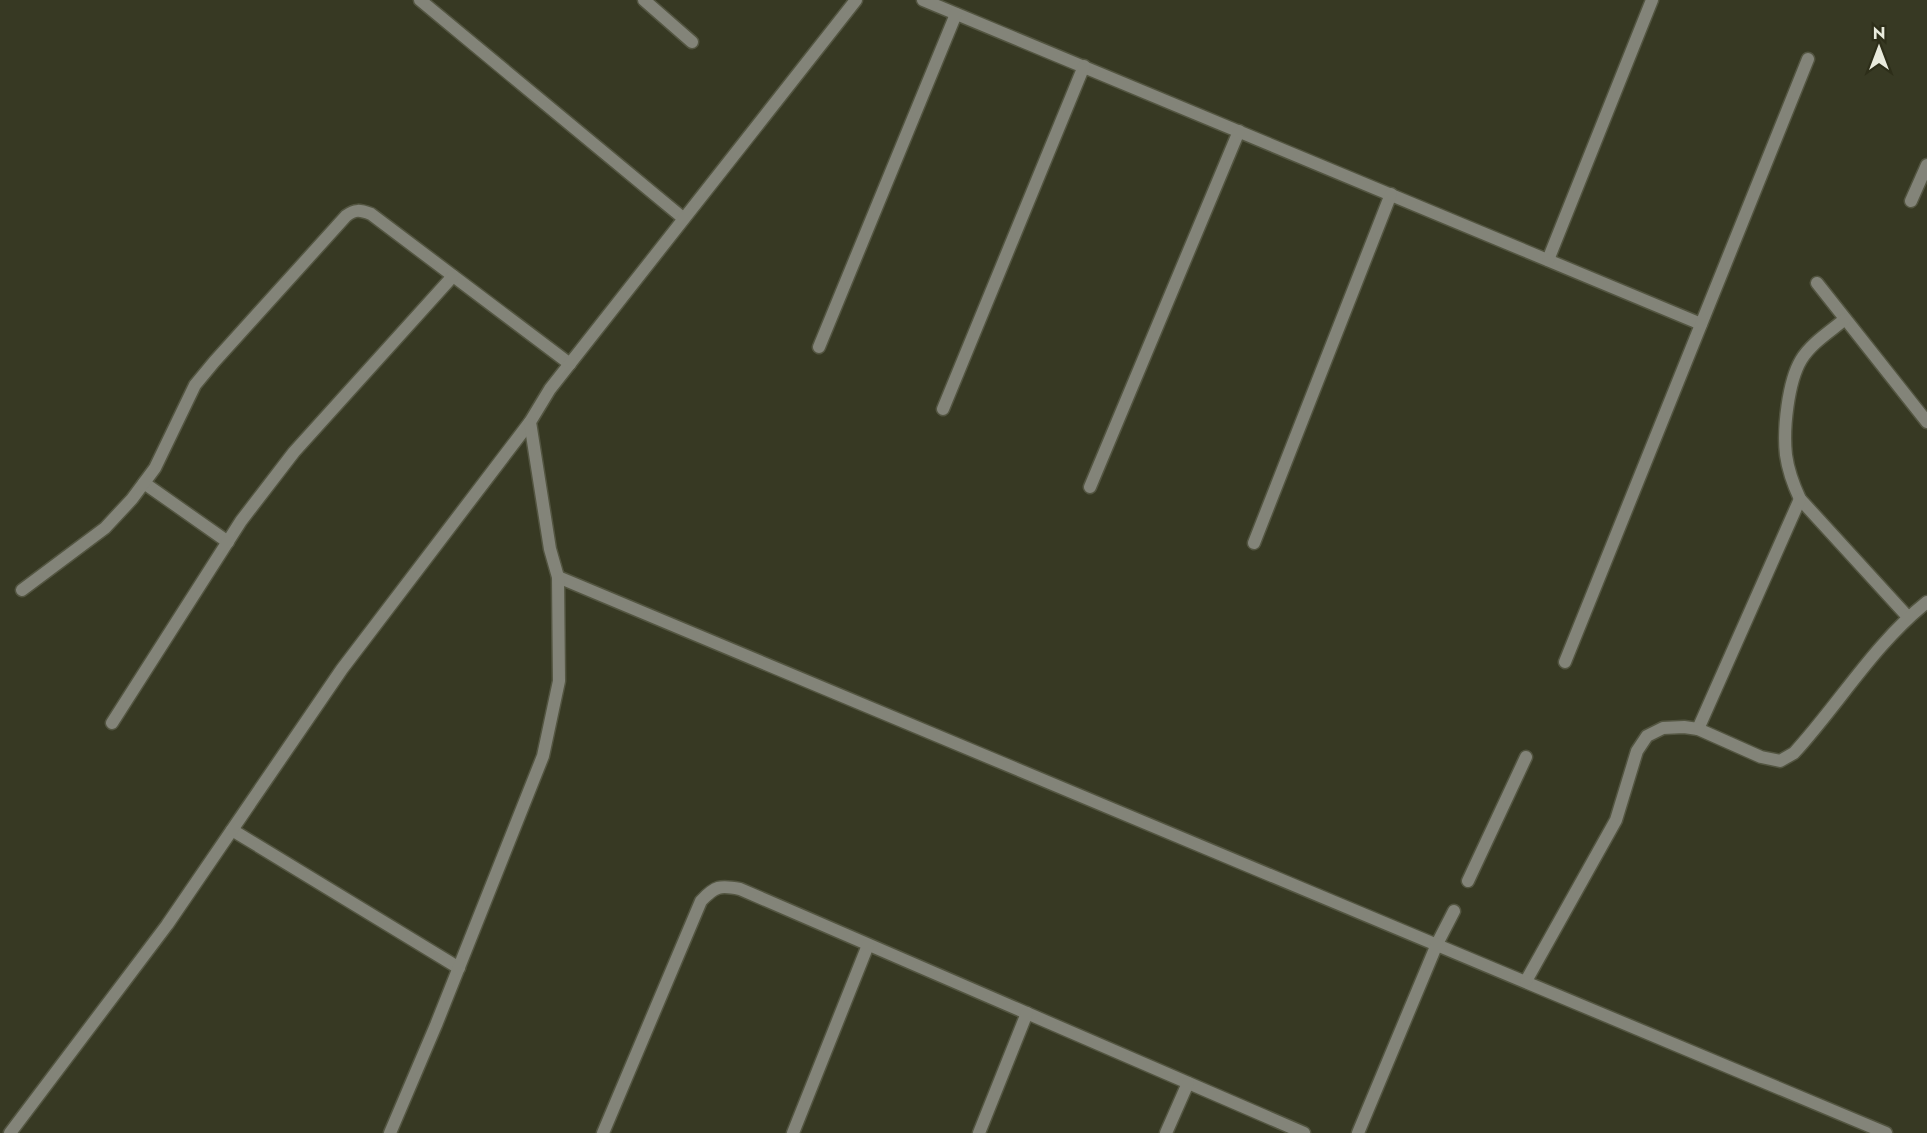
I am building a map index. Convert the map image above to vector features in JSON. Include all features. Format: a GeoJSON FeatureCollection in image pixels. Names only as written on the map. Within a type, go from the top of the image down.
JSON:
{"type":"FeatureCollection","features":[{"type":"Feature","properties":{"kind":"street"},"geometry":{"type":"LineString","coordinates":[[420,0],[683,218]]}},
{"type":"Feature","properties":{"kind":"street"},"geometry":{"type":"LineString","coordinates":[[644,0],[692,42]]}},
{"type":"Feature","properties":{"kind":"street"},"geometry":{"type":"LineString","coordinates":[[10,1133],[166,925],[342,669],[530,422],[550,389],[856,0]]}},
{"type":"Feature","properties":{"kind":"street"},"geometry":{"type":"LineString","coordinates":[[923,0],[1701,324]]}},
{"type":"Feature","properties":{"kind":"street"},"geometry":{"type":"LineString","coordinates":[[1548,260],[1652,0]]}},
{"type":"Feature","properties":{"kind":"street"},"geometry":{"type":"LineString","coordinates":[[819,347],[956,14]]}},
{"type":"Feature","properties":{"kind":"street"},"geometry":{"type":"LineString","coordinates":[[1565,662],[1808,59]]}},
{"type":"Feature","properties":{"kind":"street"},"geometry":{"type":"LineString","coordinates":[[943,409],[1084,66]]}},
{"type":"Feature","properties":{"kind":"street"},"geometry":{"type":"LineString","coordinates":[[1090,487],[1239,131]]}},
{"type":"Feature","properties":{"kind":"street"},"geometry":{"type":"LineString","coordinates":[[1911,201],[1927,165]]}},
{"type":"Feature","properties":{"kind":"street"},"geometry":{"type":"LineString","coordinates":[[1254,543],[1391,194]]}},
{"type":"Feature","properties":{"kind":"street"},"geometry":{"type":"LineString","coordinates":[[22,590],[105,528],[155,468],[195,385],[352,211],[360,210],[370,214],[570,364]]}},
{"type":"Feature","properties":{"kind":"street"},"geometry":{"type":"LineString","coordinates":[[112,723],[228,542],[294,452],[453,276]]}},
{"type":"Feature","properties":{"kind":"street"},"geometry":{"type":"LineString","coordinates":[[1817,283],[1927,422]]}},
{"type":"Feature","properties":{"kind":"street"},"geometry":{"type":"LineString","coordinates":[[1845,319],[1814,345],[1802,359],[1793,378],[1787,414],[1786,453],[1791,481],[1800,499],[1908,617]]}},
{"type":"Feature","properties":{"kind":"street"},"geometry":{"type":"LineString","coordinates":[[390,1133],[459,968],[543,756],[559,681],[558,577],[550,549],[530,422]]}},
{"type":"Feature","properties":{"kind":"street"},"geometry":{"type":"LineString","coordinates":[[144,483],[228,542]]}},
{"type":"Feature","properties":{"kind":"street"},"geometry":{"type":"LineString","coordinates":[[1698,729],[1800,499]]}},
{"type":"Feature","properties":{"kind":"street"},"geometry":{"type":"LineString","coordinates":[[558,577],[1886,1133]]}},
{"type":"Feature","properties":{"kind":"street"},"geometry":{"type":"LineString","coordinates":[[1527,981],[1616,820],[1637,751],[1647,736],[1663,728],[1698,729],[1761,758],[1780,761],[1794,753],[1809,737],[1875,653],[1908,617],[1927,602]]}},
{"type":"Feature","properties":{"kind":"street"},"geometry":{"type":"LineString","coordinates":[[1468,881],[1527,758]]}},
{"type":"Feature","properties":{"kind":"street"},"geometry":{"type":"LineString","coordinates":[[232,830],[459,968]]}},
{"type":"Feature","properties":{"kind":"street"},"geometry":{"type":"LineString","coordinates":[[603,1133],[701,901],[712,889],[725,886],[740,889],[1304,1133]]}},
{"type":"Feature","properties":{"kind":"street"},"geometry":{"type":"LineString","coordinates":[[1358,1133],[1437,944],[1454,911]]}},
{"type":"Feature","properties":{"kind":"street"},"geometry":{"type":"LineString","coordinates":[[793,1133],[868,945]]}},
{"type":"Feature","properties":{"kind":"street"},"geometry":{"type":"LineString","coordinates":[[979,1133],[1027,1013]]}},
{"type":"Feature","properties":{"kind":"street"},"geometry":{"type":"LineString","coordinates":[[1166,1133],[1188,1083]]}}]}
